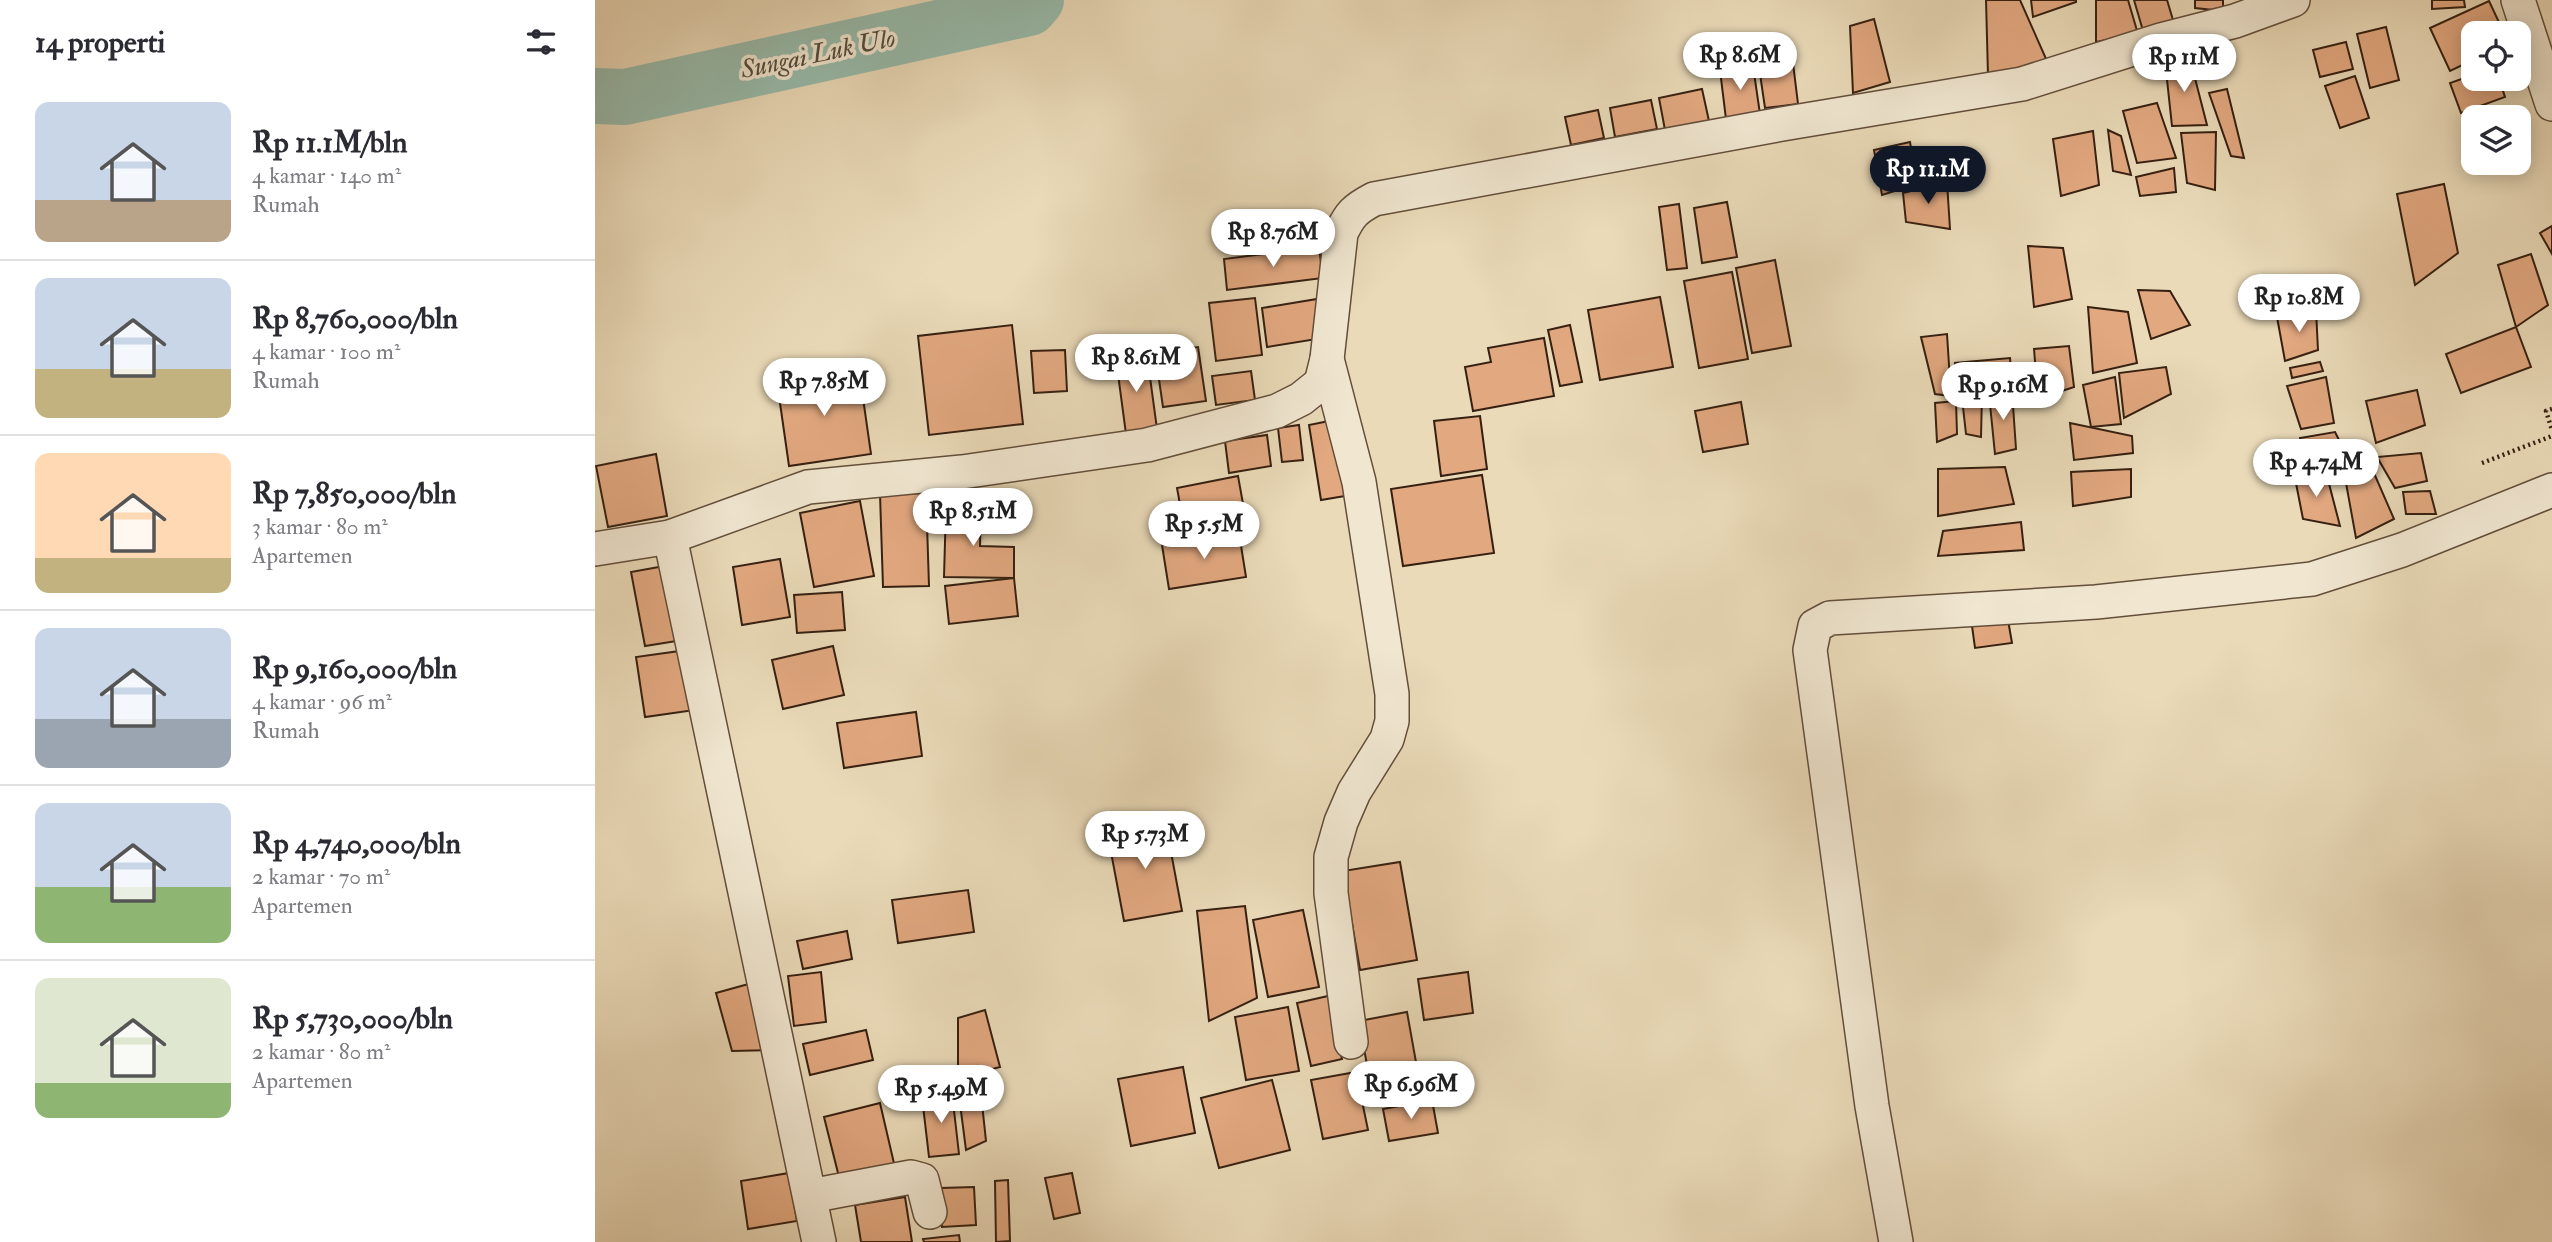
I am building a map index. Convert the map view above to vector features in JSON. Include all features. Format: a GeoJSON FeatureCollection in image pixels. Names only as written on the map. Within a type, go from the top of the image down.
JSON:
{"type":"FeatureCollection","features":[{"type":"Feature","properties":{"kind":"street"},"geometry":{"type":"LineString","coordinates":[[595,549],[670,537],[808,487],[962,472],[1147,445],[1277,411],[1301,399],[1321,383],[1328,359],[1341,233],[1349,216],[1374,199],[1782,124],[2022,84],[2161,40],[2235,21],[2293,0]]}},
{"type":"Feature","properties":{"kind":"street"},"geometry":{"type":"LineString","coordinates":[[2518,0],[2552,104]]}},
{"type":"Feature","properties":{"kind":"street"},"geometry":{"type":"LineString","coordinates":[[1328,359],[1359,482],[1392,694],[1392,721],[1387,739],[1354,792],[1341,822],[1331,857],[1331,893],[1351,1042]]}},
{"type":"Feature","properties":{"kind":"street"},"geometry":{"type":"LineString","coordinates":[[1896,1242],[1873,1106],[1810,650],[1815,626],[1830,618],[2096,602],[2312,579],[2402,550],[2552,489]]}},
{"type":"Feature","properties":{"kind":"street"},"geometry":{"type":"LineString","coordinates":[[670,537],[819,1242]]}},
{"type":"Feature","properties":{"kind":"street"},"geometry":{"type":"LineString","coordinates":[[810,1196],[911,1177],[922,1180],[930,1212]]}},
{"type":"Feature","properties":{"kind":"path"},"geometry":{"type":"LineString","coordinates":[[2552,409],[2546,411],[2552,430]]}},
{"type":"Feature","properties":{"kind":"path"},"geometry":{"type":"LineString","coordinates":[[2482,463],[2552,436]]}},
{"type":"Feature","properties":{"kind":"building"},"geometry":{"type":"Polygon","coordinates":[[[1986,0],[2020,0],[2047,61],[1988,75],[1986,0]]]}},
{"type":"Feature","properties":{"kind":"building"},"geometry":{"type":"Polygon","coordinates":[[[2031,0],[2076,0],[2076,2],[2033,17],[2031,0]]]}},
{"type":"Feature","properties":{"kind":"building"},"geometry":{"type":"Polygon","coordinates":[[[2096,0],[2128,0],[2138,34],[2096,42],[2096,0]]]}},
{"type":"Feature","properties":{"kind":"building"},"geometry":{"type":"Polygon","coordinates":[[[2134,0],[2167,0],[2173,20],[2144,34],[2134,0]]]}},
{"type":"Feature","properties":{"kind":"building"},"geometry":{"type":"Polygon","coordinates":[[[2195,0],[2223,0],[2223,11],[2195,8],[2195,0]]]}},
{"type":"Feature","properties":{"kind":"building"},"geometry":{"type":"Polygon","coordinates":[[[2432,0],[2464,0],[2465,7],[2432,9],[2432,0]]]}},
{"type":"Feature","properties":{"kind":"building"},"geometry":{"type":"Polygon","coordinates":[[[2489,1],[2498,21],[2461,21],[2461,66],[2450,71],[2430,28],[2489,1]]]}},
{"type":"Feature","properties":{"kind":"building"},"geometry":{"type":"Polygon","coordinates":[[[1874,19],[1890,82],[1853,93],[1850,26],[1874,19]]]}},
{"type":"Feature","properties":{"kind":"building"},"geometry":{"type":"Polygon","coordinates":[[[2386,27],[2399,80],[2370,88],[2357,34],[2386,27]]]}},
{"type":"Feature","properties":{"kind":"building"},"geometry":{"type":"Polygon","coordinates":[[[2346,42],[2353,69],[2320,77],[2313,50],[2346,42]]]}},
{"type":"Feature","properties":{"kind":"building"},"geometry":{"type":"Polygon","coordinates":[[[2189,55],[2207,125],[2172,126],[2165,61],[2189,55]]]}},
{"type":"Feature","properties":{"kind":"building"},"geometry":{"type":"Polygon","coordinates":[[[1793,63],[1798,104],[1765,108],[1759,67],[1793,63]]]}},
{"type":"Feature","properties":{"kind":"building"},"geometry":{"type":"Polygon","coordinates":[[[1753,66],[1760,114],[1726,119],[1720,70],[1753,66]]]}},
{"type":"Feature","properties":{"kind":"building"},"geometry":{"type":"Polygon","coordinates":[[[2355,76],[2369,118],[2340,128],[2325,86],[2355,76]]]}},
{"type":"Feature","properties":{"kind":"building"},"geometry":{"type":"Polygon","coordinates":[[[2461,79],[2461,91],[2503,91],[2505,97],[2483,105],[2461,105],[2461,113],[2450,83],[2461,79]]]}},
{"type":"Feature","properties":{"kind":"building"},"geometry":{"type":"Polygon","coordinates":[[[1702,89],[1709,121],[1665,130],[1659,98],[1702,89]]]}},
{"type":"Feature","properties":{"kind":"building"},"geometry":{"type":"Polygon","coordinates":[[[2227,89],[2244,158],[2231,156],[2209,93],[2227,89]]]}},
{"type":"Feature","properties":{"kind":"building"},"geometry":{"type":"Polygon","coordinates":[[[1651,100],[1657,129],[1615,137],[1610,108],[1651,100]]]}},
{"type":"Feature","properties":{"kind":"building"},"geometry":{"type":"Polygon","coordinates":[[[2157,103],[2176,158],[2137,163],[2123,111],[2157,103]]]}},
{"type":"Feature","properties":{"kind":"building"},"geometry":{"type":"Polygon","coordinates":[[[1598,110],[1604,138],[1571,145],[1565,117],[1598,110]]]}},
{"type":"Feature","properties":{"kind":"building"},"geometry":{"type":"Polygon","coordinates":[[[2108,130],[2121,136],[2131,175],[2113,171],[2108,130]]]}},
{"type":"Feature","properties":{"kind":"building"},"geometry":{"type":"Polygon","coordinates":[[[2093,131],[2099,185],[2061,196],[2053,139],[2093,131]]]}},
{"type":"Feature","properties":{"kind":"building"},"geometry":{"type":"Polygon","coordinates":[[[2216,132],[2215,190],[2187,183],[2181,133],[2216,132]]]}},
{"type":"Feature","properties":{"kind":"building"},"geometry":{"type":"Polygon","coordinates":[[[1910,142],[1917,184],[1882,195],[1874,150],[1910,142]]]}},
{"type":"Feature","properties":{"kind":"building"},"geometry":{"type":"Polygon","coordinates":[[[2174,168],[2176,192],[2140,196],[2136,177],[2174,168]]]}},
{"type":"Feature","properties":{"kind":"building"},"geometry":{"type":"Polygon","coordinates":[[[1947,182],[1950,229],[1906,222],[1903,193],[1947,182]]]}},
{"type":"Feature","properties":{"kind":"building"},"geometry":{"type":"Polygon","coordinates":[[[2444,184],[2458,253],[2415,285],[2397,194],[2444,184]]]}},
{"type":"Feature","properties":{"kind":"building"},"geometry":{"type":"Polygon","coordinates":[[[1727,202],[1737,257],[1702,263],[1694,208],[1727,202]]]}},
{"type":"Feature","properties":{"kind":"building"},"geometry":{"type":"Polygon","coordinates":[[[1679,204],[1687,268],[1667,270],[1659,207],[1679,204]]]}},
{"type":"Feature","properties":{"kind":"building"},"geometry":{"type":"Polygon","coordinates":[[[2552,226],[2552,254],[2540,233],[2552,226]]]}},
{"type":"Feature","properties":{"kind":"building"},"geometry":{"type":"Polygon","coordinates":[[[2028,246],[2063,248],[2072,299],[2034,307],[2028,246]]]}},
{"type":"Feature","properties":{"kind":"building"},"geometry":{"type":"Polygon","coordinates":[[[1319,247],[1323,278],[1227,290],[1224,259],[1319,247]]]}},
{"type":"Feature","properties":{"kind":"building"},"geometry":{"type":"Polygon","coordinates":[[[2531,254],[2548,305],[2516,327],[2498,265],[2531,254]]]}},
{"type":"Feature","properties":{"kind":"building"},"geometry":{"type":"Polygon","coordinates":[[[1775,260],[1791,346],[1752,353],[1736,268],[1775,260]]]}},
{"type":"Feature","properties":{"kind":"building"},"geometry":{"type":"Polygon","coordinates":[[[1732,272],[1748,359],[1699,368],[1684,281],[1732,272]]]}},
{"type":"Feature","properties":{"kind":"building"},"geometry":{"type":"Polygon","coordinates":[[[2138,290],[2170,291],[2190,325],[2151,339],[2138,290]]]}},
{"type":"Feature","properties":{"kind":"building"},"geometry":{"type":"Polygon","coordinates":[[[1660,297],[1673,367],[1600,380],[1588,310],[1660,297]]]}},
{"type":"Feature","properties":{"kind":"building"},"geometry":{"type":"Polygon","coordinates":[[[1255,298],[1262,355],[1216,361],[1209,303],[1255,298]]]}},
{"type":"Feature","properties":{"kind":"building"},"geometry":{"type":"Polygon","coordinates":[[[1317,299],[1323,338],[1267,347],[1262,308],[1317,299]]]}},
{"type":"Feature","properties":{"kind":"building"},"geometry":{"type":"Polygon","coordinates":[[[2088,307],[2128,312],[2137,363],[2093,373],[2088,307]]]}},
{"type":"Feature","properties":{"kind":"building"},"geometry":{"type":"Polygon","coordinates":[[[2316,310],[2318,350],[2285,361],[2277,317],[2316,310]]]}},
{"type":"Feature","properties":{"kind":"building"},"geometry":{"type":"Polygon","coordinates":[[[1012,325],[1023,424],[929,435],[918,336],[1012,325]]]}},
{"type":"Feature","properties":{"kind":"building"},"geometry":{"type":"Polygon","coordinates":[[[1570,325],[1582,382],[1560,386],[1548,330],[1570,325]]]}},
{"type":"Feature","properties":{"kind":"building"},"geometry":{"type":"Polygon","coordinates":[[[2516,327],[2531,367],[2461,393],[2446,354],[2516,327]]]}},
{"type":"Feature","properties":{"kind":"building"},"geometry":{"type":"Polygon","coordinates":[[[1947,334],[1951,396],[1935,394],[1921,337],[1947,334]]]}},
{"type":"Feature","properties":{"kind":"building"},"geometry":{"type":"Polygon","coordinates":[[[1544,338],[1554,396],[1473,411],[1465,367],[1491,362],[1488,348],[1544,338]]]}},
{"type":"Feature","properties":{"kind":"building"},"geometry":{"type":"Polygon","coordinates":[[[2069,346],[2074,387],[2038,399],[2034,349],[2069,346]]]}},
{"type":"Feature","properties":{"kind":"building"},"geometry":{"type":"Polygon","coordinates":[[[1198,347],[1206,401],[1163,407],[1155,352],[1198,347]]]}},
{"type":"Feature","properties":{"kind":"building"},"geometry":{"type":"Polygon","coordinates":[[[1065,350],[1067,391],[1034,393],[1031,351],[1065,350]]]}},
{"type":"Feature","properties":{"kind":"building"},"geometry":{"type":"Polygon","coordinates":[[[1147,355],[1157,429],[1126,434],[1116,359],[1147,355]]]}},
{"type":"Feature","properties":{"kind":"building"},"geometry":{"type":"Polygon","coordinates":[[[2010,358],[2012,385],[1958,393],[1955,363],[2010,358]]]}},
{"type":"Feature","properties":{"kind":"building"},"geometry":{"type":"Polygon","coordinates":[[[2320,362],[2323,371],[2292,378],[2290,368],[2320,362]]]}},
{"type":"Feature","properties":{"kind":"building"},"geometry":{"type":"Polygon","coordinates":[[[2166,367],[2171,394],[2124,418],[2119,373],[2166,367]]]}},
{"type":"Feature","properties":{"kind":"building"},"geometry":{"type":"Polygon","coordinates":[[[859,370],[871,454],[789,466],[777,382],[859,370]]]}},
{"type":"Feature","properties":{"kind":"building"},"geometry":{"type":"Polygon","coordinates":[[[1251,371],[1255,400],[1216,405],[1212,376],[1251,371]]]}},
{"type":"Feature","properties":{"kind":"building"},"geometry":{"type":"Polygon","coordinates":[[[2115,377],[2121,424],[2091,427],[2083,385],[2115,377]]]}},
{"type":"Feature","properties":{"kind":"building"},"geometry":{"type":"Polygon","coordinates":[[[2326,377],[2334,423],[2301,429],[2287,386],[2326,377]]]}},
{"type":"Feature","properties":{"kind":"building"},"geometry":{"type":"Polygon","coordinates":[[[2417,390],[2425,425],[2376,443],[2366,401],[2417,390]]]}},
{"type":"Feature","properties":{"kind":"building"},"geometry":{"type":"Polygon","coordinates":[[[2012,391],[2016,449],[1995,454],[1989,394],[2012,391]]]}},
{"type":"Feature","properties":{"kind":"building"},"geometry":{"type":"Polygon","coordinates":[[[1982,395],[1981,437],[1966,434],[1962,398],[1982,395]]]}},
{"type":"Feature","properties":{"kind":"building"},"geometry":{"type":"Polygon","coordinates":[[[1956,401],[1957,434],[1937,442],[1935,403],[1956,401]]]}},
{"type":"Feature","properties":{"kind":"building"},"geometry":{"type":"Polygon","coordinates":[[[1741,402],[1748,444],[1703,452],[1695,411],[1741,402]]]}},
{"type":"Feature","properties":{"kind":"building"},"geometry":{"type":"Polygon","coordinates":[[[1480,416],[1487,469],[1441,476],[1434,421],[1480,416]]]}},
{"type":"Feature","properties":{"kind":"building"},"geometry":{"type":"Polygon","coordinates":[[[1339,419],[1351,495],[1321,500],[1309,425],[1339,419]]]}},
{"type":"Feature","properties":{"kind":"building"},"geometry":{"type":"Polygon","coordinates":[[[2070,423],[2132,436],[2133,453],[2074,460],[2070,423]]]}},
{"type":"Feature","properties":{"kind":"building"},"geometry":{"type":"Polygon","coordinates":[[[1299,425],[1303,460],[1282,462],[1278,428],[1299,425]]]}},
{"type":"Feature","properties":{"kind":"building"},"geometry":{"type":"Polygon","coordinates":[[[2335,432],[2342,446],[2302,458],[2300,438],[2335,432]]]}},
{"type":"Feature","properties":{"kind":"building"},"geometry":{"type":"Polygon","coordinates":[[[1267,435],[1271,466],[1229,473],[1225,441],[1267,435]]]}},
{"type":"Feature","properties":{"kind":"building"},"geometry":{"type":"Polygon","coordinates":[[[2421,453],[2427,481],[2395,488],[2377,457],[2421,453]]]}},
{"type":"Feature","properties":{"kind":"building"},"geometry":{"type":"Polygon","coordinates":[[[656,454],[667,516],[608,527],[596,466],[656,454]]]}},
{"type":"Feature","properties":{"kind":"building"},"geometry":{"type":"Polygon","coordinates":[[[2370,464],[2394,519],[2356,538],[2344,472],[2370,464]]]}},
{"type":"Feature","properties":{"kind":"building"},"geometry":{"type":"Polygon","coordinates":[[[2005,467],[2014,504],[1938,516],[1938,469],[2005,467]]]}},
{"type":"Feature","properties":{"kind":"building"},"geometry":{"type":"Polygon","coordinates":[[[2131,469],[2131,497],[2073,506],[2071,472],[2131,469]]]}},
{"type":"Feature","properties":{"kind":"building"},"geometry":{"type":"Polygon","coordinates":[[[2294,473],[2327,476],[2340,526],[2303,519],[2294,473]]]}},
{"type":"Feature","properties":{"kind":"building"},"geometry":{"type":"Polygon","coordinates":[[[1482,475],[1494,553],[1403,566],[1391,489],[1482,475]]]}},
{"type":"Feature","properties":{"kind":"building"},"geometry":{"type":"Polygon","coordinates":[[[1238,476],[1247,526],[1186,537],[1177,488],[1238,476]]]}},
{"type":"Feature","properties":{"kind":"building"},"geometry":{"type":"Polygon","coordinates":[[[2430,491],[2436,514],[2406,514],[2403,492],[2430,491]]]}},
{"type":"Feature","properties":{"kind":"building"},"geometry":{"type":"Polygon","coordinates":[[[926,493],[929,586],[883,587],[880,494],[926,493]]]}},
{"type":"Feature","properties":{"kind":"building"},"geometry":{"type":"Polygon","coordinates":[[[860,501],[874,576],[814,587],[800,513],[860,501]]]}},
{"type":"Feature","properties":{"kind":"building"},"geometry":{"type":"Polygon","coordinates":[[[946,507],[981,508],[980,546],[1014,547],[1014,578],[944,577],[946,507]]]}},
{"type":"Feature","properties":{"kind":"building"},"geometry":{"type":"Polygon","coordinates":[[[2021,522],[2024,550],[1938,556],[1943,531],[2021,522]]]}},
{"type":"Feature","properties":{"kind":"building"},"geometry":{"type":"Polygon","coordinates":[[[1239,533],[1246,577],[1169,589],[1162,545],[1239,533]]]}},
{"type":"Feature","properties":{"kind":"building"},"geometry":{"type":"Polygon","coordinates":[[[780,559],[790,617],[742,625],[733,567],[780,559]]]}},
{"type":"Feature","properties":{"kind":"building"},"geometry":{"type":"Polygon","coordinates":[[[670,565],[683,640],[645,646],[631,572],[670,565]]]}},
{"type":"Feature","properties":{"kind":"building"},"geometry":{"type":"Polygon","coordinates":[[[1014,578],[1018,616],[949,624],[945,586],[1014,578]]]}},
{"type":"Feature","properties":{"kind":"building"},"geometry":{"type":"Polygon","coordinates":[[[842,592],[845,630],[797,633],[794,595],[842,592]]]}},
{"type":"Feature","properties":{"kind":"building"},"geometry":{"type":"Polygon","coordinates":[[[2008,620],[2012,643],[1975,648],[1972,626],[2008,620]]]}},
{"type":"Feature","properties":{"kind":"building"},"geometry":{"type":"Polygon","coordinates":[[[833,646],[844,695],[783,709],[772,660],[833,646]]]}},
{"type":"Feature","properties":{"kind":"building"},"geometry":{"type":"Polygon","coordinates":[[[687,650],[695,710],[645,717],[636,657],[687,650]]]}},
{"type":"Feature","properties":{"kind":"building"},"geometry":{"type":"Polygon","coordinates":[[[916,712],[922,756],[844,768],[837,723],[916,712]]]}},
{"type":"Feature","properties":{"kind":"building"},"geometry":{"type":"Polygon","coordinates":[[[1165,820],[1182,911],[1124,921],[1107,831],[1165,820]]]}},
{"type":"Feature","properties":{"kind":"building"},"geometry":{"type":"Polygon","coordinates":[[[1400,862],[1417,960],[1360,970],[1343,871],[1400,862]]]}},
{"type":"Feature","properties":{"kind":"building"},"geometry":{"type":"Polygon","coordinates":[[[968,890],[974,932],[898,943],[892,900],[968,890]]]}},
{"type":"Feature","properties":{"kind":"building"},"geometry":{"type":"Polygon","coordinates":[[[1245,906],[1257,998],[1209,1021],[1197,911],[1245,906]]]}},
{"type":"Feature","properties":{"kind":"building"},"geometry":{"type":"Polygon","coordinates":[[[1303,910],[1319,987],[1268,997],[1253,920],[1303,910]]]}},
{"type":"Feature","properties":{"kind":"building"},"geometry":{"type":"Polygon","coordinates":[[[847,931],[852,959],[803,969],[797,941],[847,931]]]}},
{"type":"Feature","properties":{"kind":"building"},"geometry":{"type":"Polygon","coordinates":[[[821,972],[826,1022],[794,1026],[788,976],[821,972]]]}},
{"type":"Feature","properties":{"kind":"building"},"geometry":{"type":"Polygon","coordinates":[[[1468,972],[1473,1013],[1424,1020],[1418,979],[1468,972]]]}},
{"type":"Feature","properties":{"kind":"building"},"geometry":{"type":"Polygon","coordinates":[[[752,983],[770,1050],[732,1051],[716,993],[752,983]]]}},
{"type":"Feature","properties":{"kind":"building"},"geometry":{"type":"Polygon","coordinates":[[[1328,996],[1342,1059],[1311,1066],[1297,1003],[1328,996]]]}},
{"type":"Feature","properties":{"kind":"building"},"geometry":{"type":"Polygon","coordinates":[[[1288,1007],[1299,1071],[1246,1080],[1235,1017],[1288,1007]]]}},
{"type":"Feature","properties":{"kind":"building"},"geometry":{"type":"Polygon","coordinates":[[[985,1010],[1000,1067],[958,1078],[958,1018],[985,1010]]]}},
{"type":"Feature","properties":{"kind":"building"},"geometry":{"type":"Polygon","coordinates":[[[1407,1012],[1421,1090],[1373,1098],[1359,1021],[1407,1012]]]}},
{"type":"Feature","properties":{"kind":"building"},"geometry":{"type":"Polygon","coordinates":[[[866,1030],[873,1060],[810,1075],[803,1044],[866,1030]]]}},
{"type":"Feature","properties":{"kind":"building"},"geometry":{"type":"Polygon","coordinates":[[[1183,1067],[1195,1133],[1131,1146],[1118,1079],[1183,1067]]]}},
{"type":"Feature","properties":{"kind":"building"},"geometry":{"type":"Polygon","coordinates":[[[1356,1072],[1368,1130],[1323,1139],[1311,1080],[1356,1072]]]}},
{"type":"Feature","properties":{"kind":"building"},"geometry":{"type":"Polygon","coordinates":[[[1272,1080],[1290,1150],[1219,1168],[1201,1098],[1272,1080]]]}},
{"type":"Feature","properties":{"kind":"building"},"geometry":{"type":"Polygon","coordinates":[[[980,1085],[986,1141],[966,1150],[958,1088],[980,1085]]]}},
{"type":"Feature","properties":{"kind":"building"},"geometry":{"type":"Polygon","coordinates":[[[952,1093],[959,1154],[929,1157],[922,1097],[952,1093]]]}},
{"type":"Feature","properties":{"kind":"building"},"geometry":{"type":"Polygon","coordinates":[[[1432,1100],[1438,1133],[1389,1141],[1383,1109],[1432,1100]]]}},
{"type":"Feature","properties":{"kind":"building"},"geometry":{"type":"Polygon","coordinates":[[[880,1103],[896,1172],[841,1185],[824,1117],[880,1103]]]}},
{"type":"Feature","properties":{"kind":"building"},"geometry":{"type":"Polygon","coordinates":[[[789,1173],[797,1221],[748,1229],[741,1181],[789,1173]]]}},
{"type":"Feature","properties":{"kind":"building"},"geometry":{"type":"Polygon","coordinates":[[[1072,1173],[1080,1213],[1054,1219],[1045,1178],[1072,1173]]]}},
{"type":"Feature","properties":{"kind":"building"},"geometry":{"type":"Polygon","coordinates":[[[1008,1180],[1010,1241],[996,1242],[995,1181],[1008,1180]]]}},
{"type":"Feature","properties":{"kind":"building"},"geometry":{"type":"Polygon","coordinates":[[[974,1187],[976,1225],[942,1227],[941,1188],[974,1187]]]}},
{"type":"Feature","properties":{"kind":"building"},"geometry":{"type":"Polygon","coordinates":[[[905,1197],[912,1242],[861,1242],[855,1205],[905,1197]]]}},
{"type":"Feature","properties":{"kind":"building"},"geometry":{"type":"Polygon","coordinates":[[[959,1235],[960,1242],[924,1242],[923,1239],[959,1235]]]}},
{"type":"Feature","properties":{"kind":"waterway","name":"Sungai Luk Ulo"},"geometry":{"type":"LineString","coordinates":[[595,96],[625,97],[1029,8],[1036,0]]}}]}
